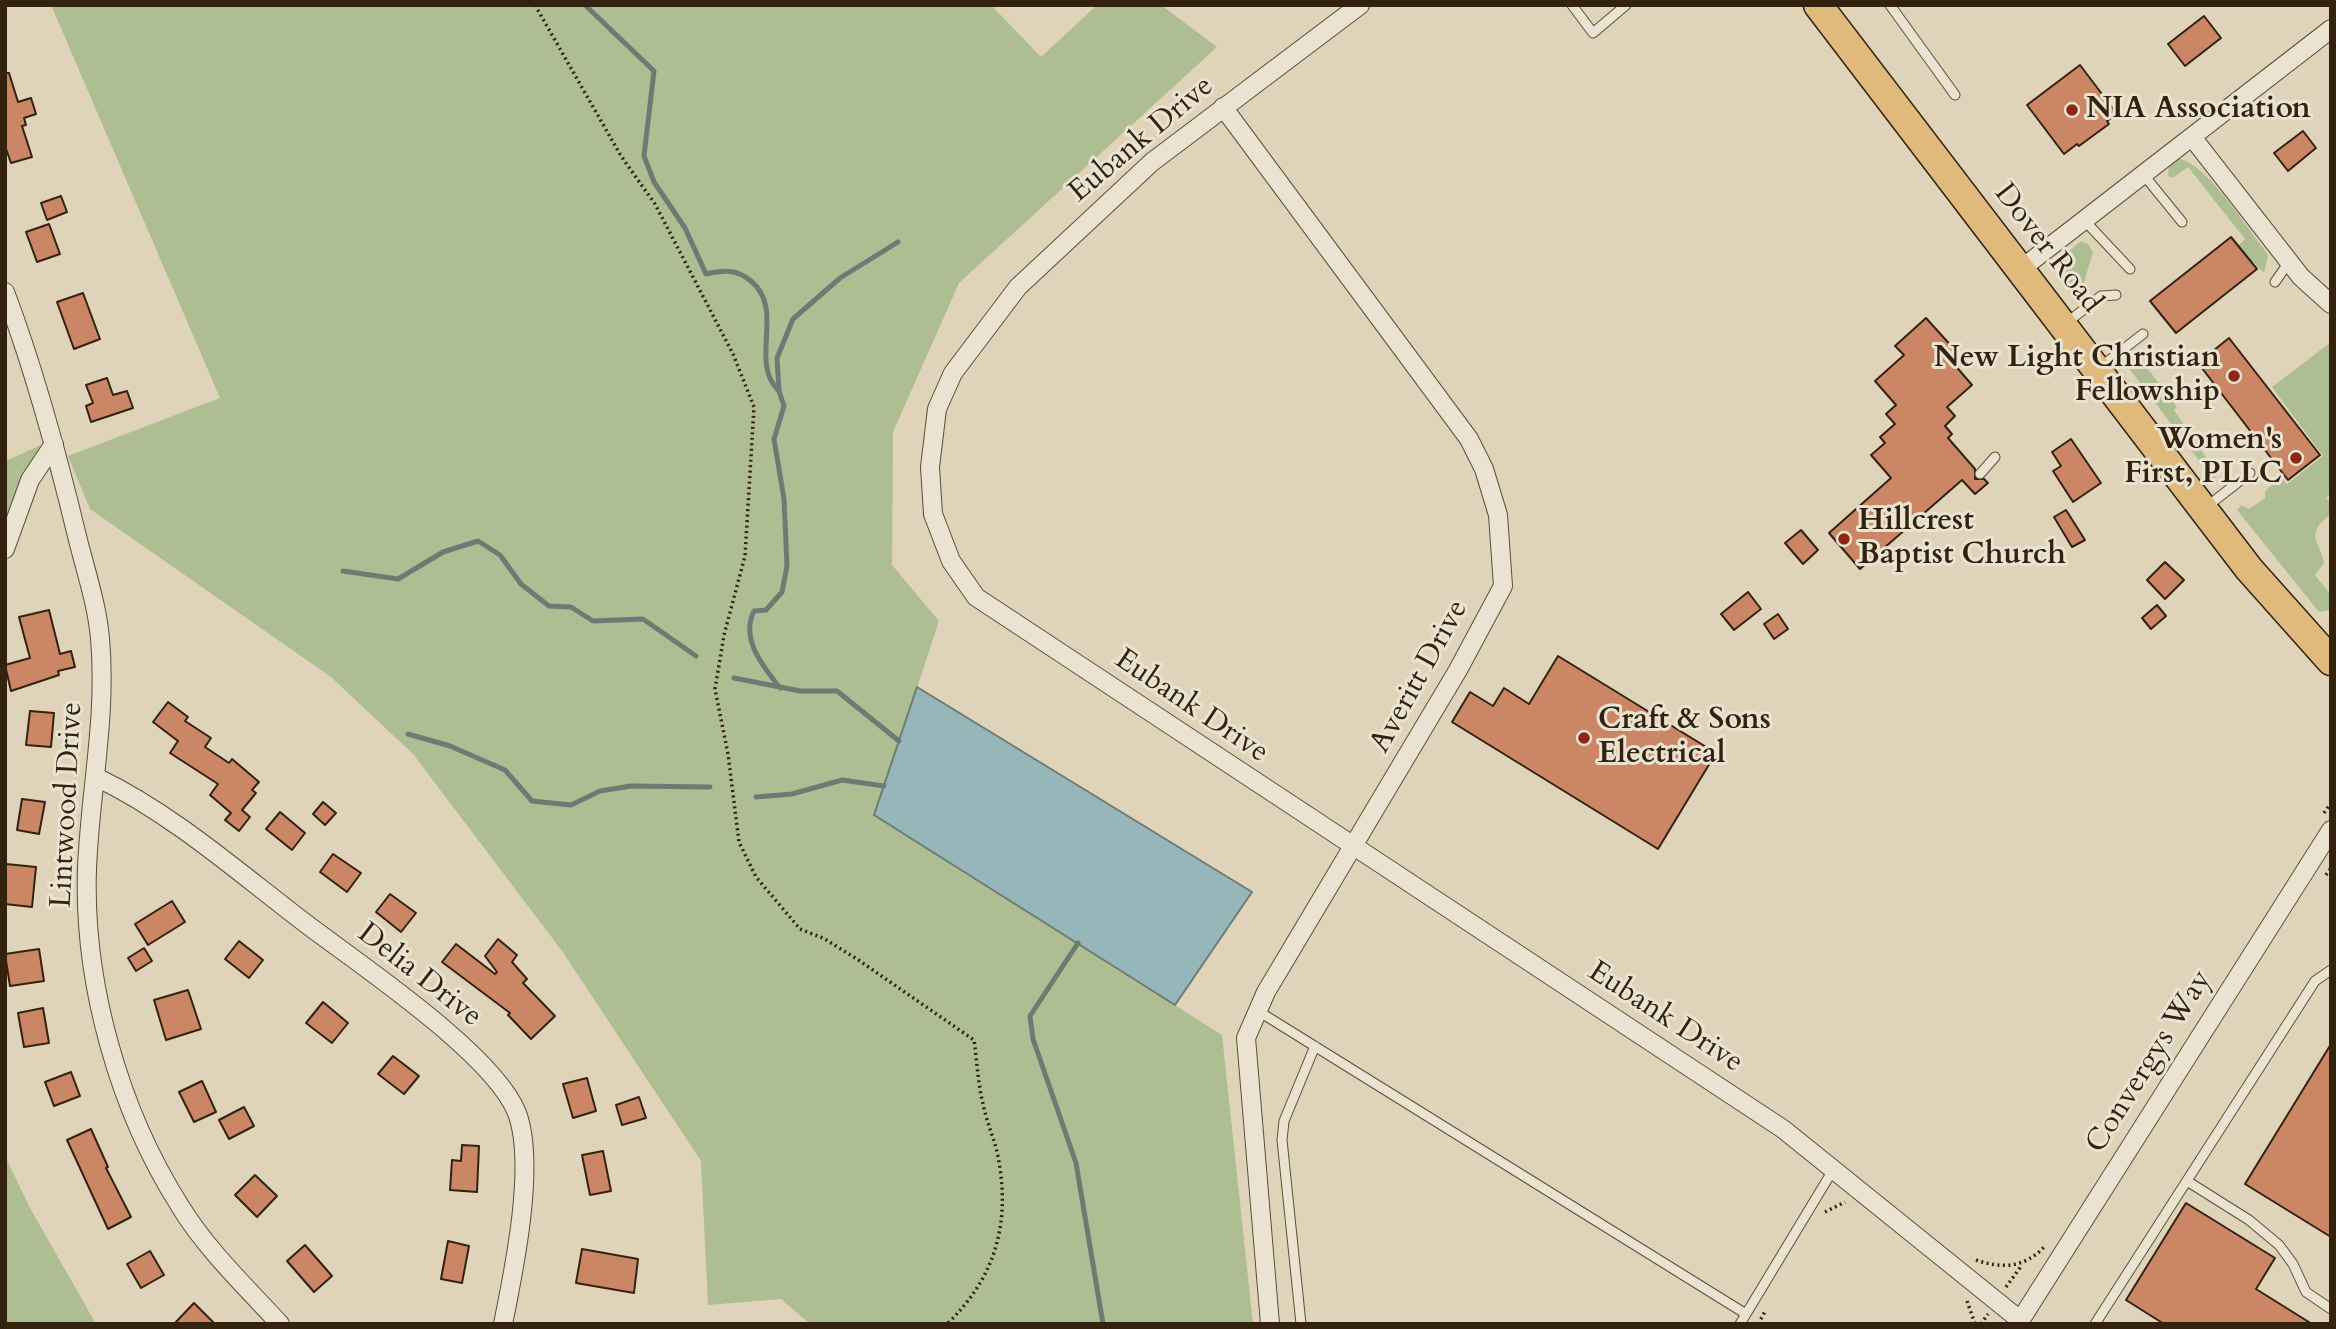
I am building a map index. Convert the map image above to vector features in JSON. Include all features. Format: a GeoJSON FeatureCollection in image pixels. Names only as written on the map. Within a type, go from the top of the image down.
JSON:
{"type":"FeatureCollection","features":[{"type":"Feature","properties":{"kind":"main road","name":"Dover Road"},"geometry":{"type":"LineString","coordinates":[[1818,5],[2249,569],[2323,648]]}},
{"type":"Feature","properties":{"kind":"street","name":"Eubank Drive"},"geometry":{"type":"LineString","coordinates":[[1360,5],[1152,162],[1018,288],[977,338],[953,373],[937,409],[930,467],[933,514],[951,561],[976,597],[1353,849],[1755,1110],[1828,1178],[2019,1322]]}},
{"type":"Feature","properties":{"kind":"street"},"geometry":{"type":"LineString","coordinates":[[2021,269],[2331,29]]}},
{"type":"Feature","properties":{"kind":"street","name":"Averitt Drive"},"geometry":{"type":"LineString","coordinates":[[1223,107],[1469,439],[1484,469],[1498,515],[1503,586],[1458,670],[1258,1011],[1246,1038],[1270,1324]]}},
{"type":"Feature","properties":{"kind":"street"},"geometry":{"type":"LineString","coordinates":[[2192,137],[2289,262],[2331,304]]}},
{"type":"Feature","properties":{"kind":"street","name":"Lintwood Drive"},"geometry":{"type":"LineString","coordinates":[[5,292],[25,344],[54,444],[100,634],[103,698],[89,827],[87,905],[95,973],[111,1048],[153,1157],[181,1209],[280,1324]]}},
{"type":"Feature","properties":{"kind":"street"},"geometry":{"type":"LineString","coordinates":[[5,550],[30,480],[54,444]]}},
{"type":"Feature","properties":{"kind":"street","name":"Delia Drive"},"geometry":{"type":"LineString","coordinates":[[96,777],[125,791],[169,819],[382,981],[467,1049],[509,1096],[518,1115],[525,1170],[503,1324]]}},
{"type":"Feature","properties":{"kind":"street","name":"Convergys Way"},"geometry":{"type":"LineString","coordinates":[[2019,1322],[2327,822]]}},
{"type":"Feature","properties":{"kind":"lane"},"geometry":{"type":"LineString","coordinates":[[1572,5],[1592,33],[1626,5]]}},
{"type":"Feature","properties":{"kind":"lane"},"geometry":{"type":"LineString","coordinates":[[1890,5],[1955,95]]}},
{"type":"Feature","properties":{"kind":"lane"},"geometry":{"type":"LineString","coordinates":[[2143,174],[2182,222]]}},
{"type":"Feature","properties":{"kind":"lane"},"geometry":{"type":"LineString","coordinates":[[2084,220],[2130,269]]}},
{"type":"Feature","properties":{"kind":"lane"},"geometry":{"type":"LineString","coordinates":[[2275,282],[2289,262]]}},
{"type":"Feature","properties":{"kind":"lane"},"geometry":{"type":"LineString","coordinates":[[2064,326],[2101,296],[2116,296]]}},
{"type":"Feature","properties":{"kind":"lane"},"geometry":{"type":"LineString","coordinates":[[2097,369],[2143,334]]}},
{"type":"Feature","properties":{"kind":"lane"},"geometry":{"type":"LineString","coordinates":[[1980,474],[1995,457]]}},
{"type":"Feature","properties":{"kind":"lane"},"geometry":{"type":"LineString","coordinates":[[2203,509],[2250,473]]}},
{"type":"Feature","properties":{"kind":"lane"},"geometry":{"type":"LineString","coordinates":[[2095,1324],[2315,981],[2331,970]]}},
{"type":"Feature","properties":{"kind":"lane"},"geometry":{"type":"LineString","coordinates":[[1258,1011],[1746,1314]]}},
{"type":"Feature","properties":{"kind":"lane"},"geometry":{"type":"LineString","coordinates":[[1301,1324],[1282,1140],[1284,1121],[1315,1046]]}},
{"type":"Feature","properties":{"kind":"lane"},"geometry":{"type":"LineString","coordinates":[[1740,1324],[1828,1178]]}},
{"type":"Feature","properties":{"kind":"lane"},"geometry":{"type":"LineString","coordinates":[[2187,1181],[2249,1220],[2279,1245],[2293,1264],[2306,1292],[2331,1309]]}},
{"type":"Feature","properties":{"kind":"path"},"geometry":{"type":"LineString","coordinates":[[535,5],[621,156],[655,204],[733,354],[754,407],[746,556],[724,635],[715,689],[728,754],[739,842],[756,877],[800,929],[857,959],[974,1040],[982,1104],[999,1161],[1002,1201],[997,1241],[987,1276],[965,1307],[947,1324]]}},
{"type":"Feature","properties":{"kind":"path"},"geometry":{"type":"LineString","coordinates":[[2327,822],[2331,803]]}},
{"type":"Feature","properties":{"kind":"path"},"geometry":{"type":"LineString","coordinates":[[1828,1178],[1845,1202]]}},
{"type":"Feature","properties":{"kind":"path"},"geometry":{"type":"LineString","coordinates":[[1968,1257],[1990,1265],[2014,1265],[2033,1257],[2052,1237]]}},
{"type":"Feature","properties":{"kind":"path"},"geometry":{"type":"LineString","coordinates":[[1965,1297],[1975,1324]]}},
{"type":"Feature","properties":{"kind":"green space"},"geometry":{"type":"Polygon","coordinates":[[[51,5],[991,5],[1041,57],[1097,5],[1161,5],[1217,47],[959,283],[893,432],[892,565],[939,621],[875,815],[1222,1035],[1253,1324],[810,1324],[781,1299],[708,1305],[701,1161],[562,951],[413,754],[331,677],[90,509],[68,456],[220,398],[51,5]]]}},
{"type":"Feature","properties":{"kind":"green space"},"geometry":{"type":"Polygon","coordinates":[[[2178,158],[2190,163],[2213,184],[2264,249],[2268,256],[2264,273],[2238,246],[2245,239],[2188,167],[2172,178],[2168,176],[2169,166],[2178,158]]]}},
{"type":"Feature","properties":{"kind":"green space"},"geometry":{"type":"Polygon","coordinates":[[[2081,241],[2088,244],[2093,252],[2079,299],[2072,296],[2062,277],[2067,253],[2081,241]]]}},
{"type":"Feature","properties":{"kind":"green space"},"geometry":{"type":"Polygon","coordinates":[[[2331,342],[2331,493],[2326,498],[2331,503],[2331,514],[2316,532],[2324,563],[2315,575],[2331,595],[2331,610],[2319,612],[2237,510],[2241,505],[2249,509],[2265,498],[2265,491],[2281,478],[2287,484],[2323,456],[2272,387],[2331,342]]]}},
{"type":"Feature","properties":{"kind":"green space"},"geometry":{"type":"Polygon","coordinates":[[[2138,356],[2177,407],[2174,410],[2218,475],[2213,479],[2128,367],[2138,356]]]}},
{"type":"Feature","properties":{"kind":"green space"},"geometry":{"type":"Polygon","coordinates":[[[41,445],[5,520],[5,458],[8,460],[41,445]]]}},
{"type":"Feature","properties":{"kind":"green space"},"geometry":{"type":"Polygon","coordinates":[[[5,1156],[30,1208],[96,1324],[5,1324],[5,1156]]]}},
{"type":"Feature","properties":{"kind":"water"},"geometry":{"type":"Polygon","coordinates":[[[917,687],[1252,892],[1175,1005],[874,815],[917,687]]]}},
{"type":"Feature","properties":{"kind":"building"},"geometry":{"type":"Polygon","coordinates":[[[2204,16],[2221,38],[2185,66],[2168,44],[2204,16]]]}},
{"type":"Feature","properties":{"kind":"building","name":"NIA Association"},"geometry":{"type":"Polygon","coordinates":[[[2080,65],[2117,114],[2107,121],[2109,124],[2064,154],[2027,105],[2080,65]]]}},
{"type":"Feature","properties":{"kind":"building"},"geometry":{"type":"Polygon","coordinates":[[[5,73],[9,73],[18,102],[31,98],[36,114],[24,118],[26,125],[22,126],[32,157],[11,163],[5,146],[5,73]]]}},
{"type":"Feature","properties":{"kind":"building"},"geometry":{"type":"Polygon","coordinates":[[[2303,131],[2316,148],[2288,171],[2274,153],[2303,131]]]}},
{"type":"Feature","properties":{"kind":"building"},"geometry":{"type":"Polygon","coordinates":[[[61,196],[67,212],[47,220],[41,203],[61,196]]]}},
{"type":"Feature","properties":{"kind":"building"},"geometry":{"type":"Polygon","coordinates":[[[49,224],[60,254],[37,262],[26,232],[49,224]]]}},
{"type":"Feature","properties":{"kind":"building"},"geometry":{"type":"Polygon","coordinates":[[[2231,237],[2257,269],[2176,333],[2150,301],[2231,237]]]}},
{"type":"Feature","properties":{"kind":"building"},"geometry":{"type":"Polygon","coordinates":[[[83,293],[100,339],[74,349],[57,302],[83,293]]]}},
{"type":"Feature","properties":{"kind":"building"},"geometry":{"type":"Polygon","coordinates":[[[1926,318],[1954,349],[1947,356],[1972,385],[1947,407],[1955,416],[1945,426],[1952,434],[1948,438],[1975,469],[1975,479],[1984,479],[1988,483],[1975,494],[1962,480],[1860,569],[1829,533],[1891,478],[1871,455],[1885,443],[1880,437],[1895,424],[1886,414],[1896,405],[1875,381],[1904,355],[1895,346],[1926,318]]]}},
{"type":"Feature","properties":{"kind":"building"},"geometry":{"type":"Polygon","coordinates":[[[2229,338],[2320,455],[2288,480],[2198,363],[2229,338]]]}},
{"type":"Feature","properties":{"kind":"building"},"geometry":{"type":"Polygon","coordinates":[[[107,378],[113,395],[127,391],[133,408],[91,422],[86,406],[93,403],[86,385],[107,378]]]}},
{"type":"Feature","properties":{"kind":"building"},"geometry":{"type":"Polygon","coordinates":[[[2071,439],[2101,483],[2073,502],[2053,471],[2061,466],[2052,452],[2071,439]]]}},
{"type":"Feature","properties":{"kind":"building"},"geometry":{"type":"Polygon","coordinates":[[[2066,510],[2085,540],[2072,547],[2054,517],[2066,510]]]}},
{"type":"Feature","properties":{"kind":"building"},"geometry":{"type":"Polygon","coordinates":[[[1801,530],[1818,550],[1803,564],[1785,543],[1801,530]]]}},
{"type":"Feature","properties":{"kind":"building"},"geometry":{"type":"Polygon","coordinates":[[[2165,562],[2184,580],[2165,599],[2147,580],[2165,562]]]}},
{"type":"Feature","properties":{"kind":"building"},"geometry":{"type":"Polygon","coordinates":[[[1748,592],[1761,609],[1734,630],[1721,614],[1748,592]]]}},
{"type":"Feature","properties":{"kind":"building"},"geometry":{"type":"Polygon","coordinates":[[[2157,605],[2166,616],[2151,629],[2142,618],[2157,605]]]}},
{"type":"Feature","properties":{"kind":"building"},"geometry":{"type":"Polygon","coordinates":[[[49,610],[60,654],[71,651],[75,667],[58,671],[59,675],[11,691],[5,665],[30,658],[19,617],[49,610]]]}},
{"type":"Feature","properties":{"kind":"building"},"geometry":{"type":"Polygon","coordinates":[[[1778,614],[1788,629],[1774,639],[1764,624],[1778,614]]]}},
{"type":"Feature","properties":{"kind":"building","name":"Craft & Sons Electrical"},"geometry":{"type":"Polygon","coordinates":[[[1558,656],[1716,753],[1658,849],[1452,722],[1470,692],[1493,706],[1504,688],[1529,704],[1558,656]]]}},
{"type":"Feature","properties":{"kind":"building"},"geometry":{"type":"Polygon","coordinates":[[[168,702],[188,717],[185,721],[211,738],[205,747],[229,763],[232,759],[259,782],[252,790],[256,793],[242,810],[250,817],[239,831],[225,820],[231,813],[210,795],[218,784],[170,753],[178,741],[153,722],[168,702]]]}},
{"type":"Feature","properties":{"kind":"building"},"geometry":{"type":"Polygon","coordinates":[[[30,711],[54,713],[51,747],[26,745],[30,711]]]}},
{"type":"Feature","properties":{"kind":"building"},"geometry":{"type":"Polygon","coordinates":[[[22,799],[45,802],[39,834],[17,830],[22,799]]]}},
{"type":"Feature","properties":{"kind":"building"},"geometry":{"type":"Polygon","coordinates":[[[323,802],[336,813],[325,825],[313,814],[323,802]]]}},
{"type":"Feature","properties":{"kind":"building"},"geometry":{"type":"Polygon","coordinates":[[[280,812],[305,833],[292,850],[266,829],[280,812]]]}},
{"type":"Feature","properties":{"kind":"building"},"geometry":{"type":"Polygon","coordinates":[[[333,854],[361,873],[347,892],[320,872],[333,854]]]}},
{"type":"Feature","properties":{"kind":"building"},"geometry":{"type":"Polygon","coordinates":[[[6,864],[36,867],[32,907],[5,904],[6,864]]]}},
{"type":"Feature","properties":{"kind":"building"},"geometry":{"type":"Polygon","coordinates":[[[390,894],[416,913],[401,932],[376,912],[390,894]]]}},
{"type":"Feature","properties":{"kind":"building"},"geometry":{"type":"Polygon","coordinates":[[[172,901],[185,922],[148,945],[135,924],[172,901]]]}},
{"type":"Feature","properties":{"kind":"building"},"geometry":{"type":"Polygon","coordinates":[[[498,939],[517,955],[512,962],[527,979],[523,983],[555,1016],[531,1039],[508,1015],[510,1013],[442,962],[456,944],[495,974],[497,972],[485,956],[498,939]]]}},
{"type":"Feature","properties":{"kind":"building"},"geometry":{"type":"Polygon","coordinates":[[[239,941],[263,960],[249,978],[225,959],[239,941]]]}},
{"type":"Feature","properties":{"kind":"building"},"geometry":{"type":"Polygon","coordinates":[[[144,948],[152,961],[136,971],[128,958],[144,948]]]}},
{"type":"Feature","properties":{"kind":"building"},"geometry":{"type":"Polygon","coordinates":[[[39,949],[44,981],[10,986],[5,954],[39,949]]]}},
{"type":"Feature","properties":{"kind":"building"},"geometry":{"type":"Polygon","coordinates":[[[188,990],[201,1029],[166,1040],[154,1000],[188,990]]]}},
{"type":"Feature","properties":{"kind":"building"},"geometry":{"type":"Polygon","coordinates":[[[323,1002],[348,1023],[332,1043],[306,1023],[323,1002]]]}},
{"type":"Feature","properties":{"kind":"building"},"geometry":{"type":"Polygon","coordinates":[[[43,1008],[49,1043],[24,1047],[18,1013],[43,1008]]]}},
{"type":"Feature","properties":{"kind":"building"},"geometry":{"type":"Polygon","coordinates":[[[2331,1044],[2331,1237],[2245,1184],[2331,1044]]]}},
{"type":"Feature","properties":{"kind":"building"},"geometry":{"type":"Polygon","coordinates":[[[393,1056],[419,1076],[404,1094],[378,1074],[393,1056]]]}},
{"type":"Feature","properties":{"kind":"building"},"geometry":{"type":"Polygon","coordinates":[[[71,1072],[80,1096],[54,1106],[45,1082],[71,1072]]]}},
{"type":"Feature","properties":{"kind":"building"},"geometry":{"type":"Polygon","coordinates":[[[587,1078],[596,1111],[573,1118],[563,1084],[587,1078]]]}},
{"type":"Feature","properties":{"kind":"building"},"geometry":{"type":"Polygon","coordinates":[[[202,1081],[216,1112],[194,1122],[179,1092],[202,1081]]]}},
{"type":"Feature","properties":{"kind":"building"},"geometry":{"type":"Polygon","coordinates":[[[639,1097],[646,1118],[622,1125],[616,1105],[639,1097]]]}},
{"type":"Feature","properties":{"kind":"building"},"geometry":{"type":"Polygon","coordinates":[[[244,1107],[254,1126],[229,1139],[219,1120],[244,1107]]]}},
{"type":"Feature","properties":{"kind":"building"},"geometry":{"type":"Polygon","coordinates":[[[91,1129],[108,1167],[106,1168],[131,1217],[108,1229],[67,1140],[91,1129]]]}},
{"type":"Feature","properties":{"kind":"building"},"geometry":{"type":"Polygon","coordinates":[[[462,1145],[479,1146],[477,1192],[450,1190],[452,1160],[461,1161],[462,1145]]]}},
{"type":"Feature","properties":{"kind":"building"},"geometry":{"type":"Polygon","coordinates":[[[603,1151],[611,1191],[590,1195],[582,1155],[603,1151]]]}},
{"type":"Feature","properties":{"kind":"building"},"geometry":{"type":"Polygon","coordinates":[[[255,1175],[277,1196],[257,1217],[235,1195],[255,1175]]]}},
{"type":"Feature","properties":{"kind":"building"},"geometry":{"type":"Polygon","coordinates":[[[2186,1203],[2275,1258],[2256,1289],[2312,1324],[2164,1324],[2126,1300],[2186,1203]]]}},
{"type":"Feature","properties":{"kind":"building"},"geometry":{"type":"Polygon","coordinates":[[[448,1241],[469,1246],[462,1283],[441,1279],[448,1241]]]}},
{"type":"Feature","properties":{"kind":"building"},"geometry":{"type":"Polygon","coordinates":[[[305,1245],[332,1276],[314,1292],[287,1261],[305,1245]]]}},
{"type":"Feature","properties":{"kind":"building"},"geometry":{"type":"Polygon","coordinates":[[[582,1249],[638,1259],[634,1293],[576,1283],[582,1249]]]}},
{"type":"Feature","properties":{"kind":"building"},"geometry":{"type":"Polygon","coordinates":[[[150,1251],[164,1275],[141,1288],[127,1264],[150,1251]]]}},
{"type":"Feature","properties":{"kind":"building"},"geometry":{"type":"Polygon","coordinates":[[[194,1303],[215,1324],[174,1324],[194,1303]]]}},
{"type":"Feature","properties":{"kind":"waterway"},"geometry":{"type":"LineString","coordinates":[[585,5],[654,71],[644,156],[654,182],[685,228],[706,274],[735,272],[751,281],[761,293],[766,306],[766,365],[770,379],[779,391]]}},
{"type":"Feature","properties":{"kind":"waterway"},"geometry":{"type":"LineString","coordinates":[[780,688],[755,652],[750,632],[754,611],[766,610],[782,592],[787,566],[784,499],[774,439],[784,406],[779,391],[777,358],[793,319],[840,278],[898,242]]}},
{"type":"Feature","properties":{"kind":"waterway"},"geometry":{"type":"LineString","coordinates":[[343,571],[398,579],[443,552],[478,541],[500,555],[521,584],[549,606],[571,607],[593,621],[643,619],[696,656]]}},
{"type":"Feature","properties":{"kind":"waterway"},"geometry":{"type":"LineString","coordinates":[[734,678],[800,691],[837,691],[899,741]]}},
{"type":"Feature","properties":{"kind":"waterway"},"geometry":{"type":"LineString","coordinates":[[408,734],[450,746],[505,770],[532,801],[571,805],[600,791],[631,786],[710,787]]}},
{"type":"Feature","properties":{"kind":"waterway"},"geometry":{"type":"LineString","coordinates":[[756,797],[792,794],[842,780],[884,786]]}},
{"type":"Feature","properties":{"kind":"waterway"},"geometry":{"type":"LineString","coordinates":[[1078,943],[1030,1016],[1033,1039],[1076,1163],[1103,1324]]}},
{"type":"Feature","properties":{"kind":"place","name":"NIA Association"},"geometry":{"type":"Point","coordinates":[2072,110]}},
{"type":"Feature","properties":{"kind":"place","name":"New Light Christian Fellowship"},"geometry":{"type":"Point","coordinates":[2234,376]}},
{"type":"Feature","properties":{"kind":"place","name":"Women's First, PLLC"},"geometry":{"type":"Point","coordinates":[2296,458]}},
{"type":"Feature","properties":{"kind":"place","name":"Hillcrest Baptist Church"},"geometry":{"type":"Point","coordinates":[1844,539]}},
{"type":"Feature","properties":{"kind":"place","name":"Craft & Sons Electrical"},"geometry":{"type":"Point","coordinates":[1584,738]}}]}
